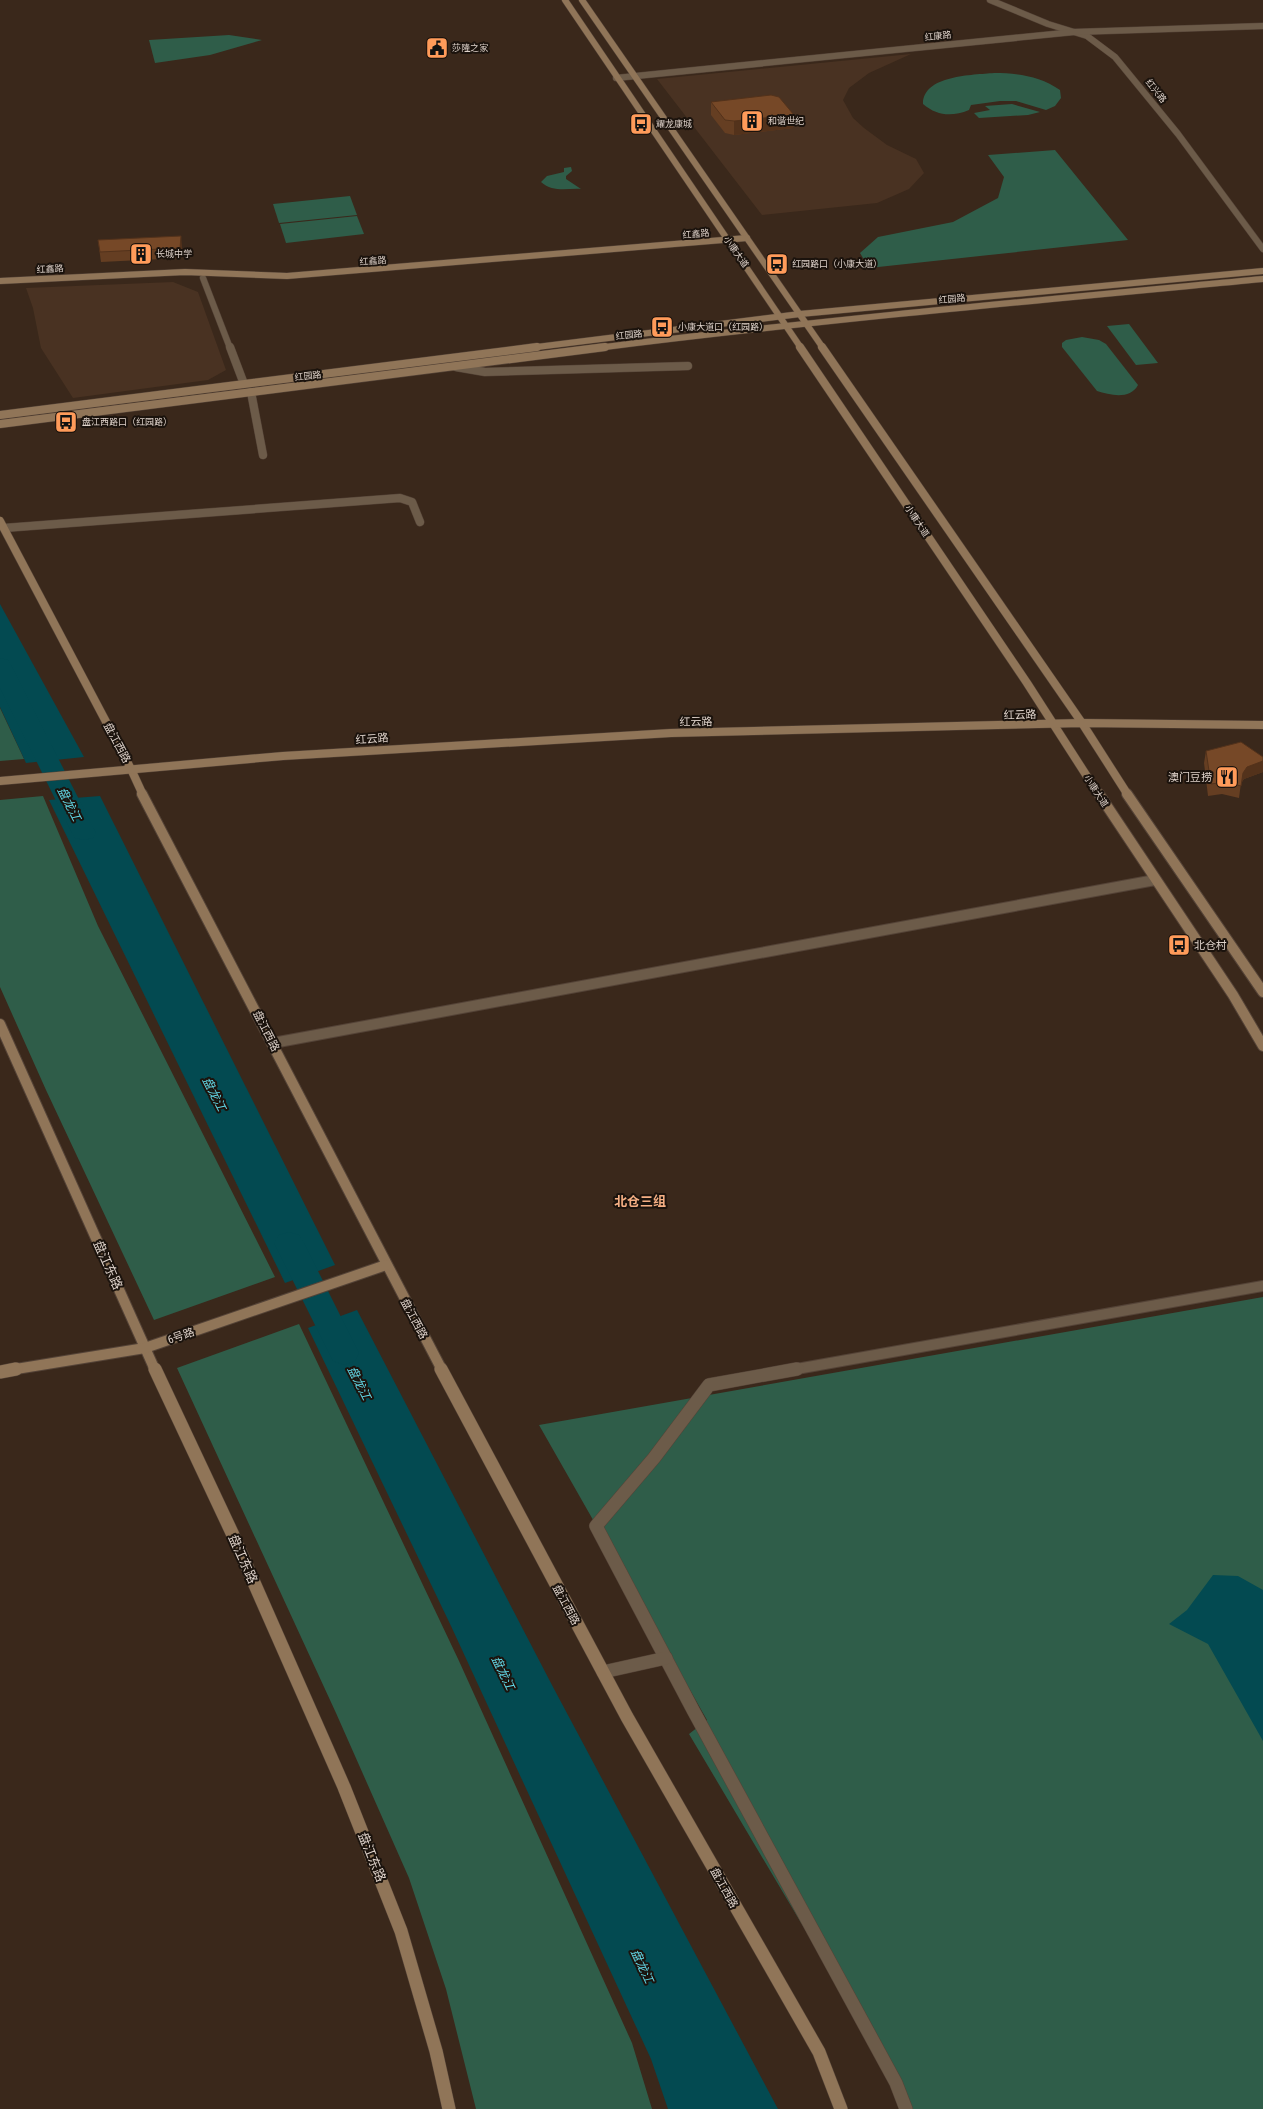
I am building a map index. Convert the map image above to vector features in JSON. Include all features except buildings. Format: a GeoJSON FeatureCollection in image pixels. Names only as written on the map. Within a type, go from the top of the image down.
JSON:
{"type":"FeatureCollection","features":[{"type":"Feature","properties":{"kind":"main road","name":"小康大道"},"geometry":{"type":"LineString","coordinates":[[564,0],[727,241],[780,316],[1233,995],[1263,1046]]}},
{"type":"Feature","properties":{"kind":"main road","name":"小康大道"},"geometry":{"type":"LineString","coordinates":[[582,0],[633,76],[806,322],[1082,724],[1132,802],[1263,992]]}},
{"type":"Feature","properties":{"kind":"main road","name":"红鑫路"},"geometry":{"type":"LineString","coordinates":[[0,281],[185,272],[287,276],[727,241],[747,238]]}},
{"type":"Feature","properties":{"kind":"main road","name":"红园路"},"geometry":{"type":"LineString","coordinates":[[0,415],[780,316],[1263,271]]}},
{"type":"Feature","properties":{"kind":"main road","name":"红园路"},"geometry":{"type":"LineString","coordinates":[[0,424],[806,322],[1263,279]]}},
{"type":"Feature","properties":{"kind":"main road","name":"盘江西路"},"geometry":{"type":"LineString","coordinates":[[2,525],[131,769],[148,807],[272,1043],[386,1265],[603,1672],[819,2052],[841,2109]]}},
{"type":"Feature","properties":{"kind":"main road","name":"红云路"},"geometry":{"type":"LineString","coordinates":[[0,781],[284,756],[670,733],[1082,724],[1263,725]]}},
{"type":"Feature","properties":{"kind":"main road","name":"盘江东路"},"geometry":{"type":"LineString","coordinates":[[0,1024],[145,1348],[233,1535],[347,1794],[401,1931],[436,2051],[449,2109]]}},
{"type":"Feature","properties":{"kind":"main road","name":"6号路"},"geometry":{"type":"LineString","coordinates":[[0,1372],[145,1348],[386,1265]]}},
{"type":"Feature","properties":{"kind":"street","name":"红兴路"},"geometry":{"type":"LineString","coordinates":[[990,0],[1098,42],[1115,56],[1178,134],[1263,249]]}},
{"type":"Feature","properties":{"kind":"street","name":"红康路"},"geometry":{"type":"LineString","coordinates":[[616,78],[1074,32],[1263,26]]}},
{"type":"Feature","properties":{"kind":"street"},"geometry":{"type":"LineString","coordinates":[[202,278],[244,384]]}},
{"type":"Feature","properties":{"kind":"street"},"geometry":{"type":"LineString","coordinates":[[456,367],[485,372],[688,366]]}},
{"type":"Feature","properties":{"kind":"street"},"geometry":{"type":"LineString","coordinates":[[251,392],[263,455]]}},
{"type":"Feature","properties":{"kind":"street"},"geometry":{"type":"LineString","coordinates":[[2,525],[400,498],[412,502],[420,522]]}},
{"type":"Feature","properties":{"kind":"street"},"geometry":{"type":"LineString","coordinates":[[272,1043],[1155,880]]}},
{"type":"Feature","properties":{"kind":"street"},"geometry":{"type":"LineString","coordinates":[[906,2109],[896,2083],[596,1526],[654,1458],[709,1385],[1263,1286]]}},
{"type":"Feature","properties":{"kind":"street"},"geometry":{"type":"LineString","coordinates":[[603,1672],[666,1658]]}},
{"type":"Feature","properties":{"kind":"shaded area"},"geometry":{"type":"Polygon","coordinates":[[[911,54],[869,73],[849,88],[843,100],[853,118],[864,128],[887,145],[916,159],[924,173],[909,189],[877,203],[762,215],[657,79],[911,54]]]}},
{"type":"Feature","properties":{"kind":"shaded area"},"geometry":{"type":"Polygon","coordinates":[[[173,282],[198,292],[226,370],[208,380],[73,398],[41,348],[33,308],[26,288],[173,282]]]}},
{"type":"Feature","properties":{"kind":"green space"},"geometry":{"type":"Polygon","coordinates":[[[229,35],[262,40],[210,55],[155,63],[149,40],[229,35]]]}},
{"type":"Feature","properties":{"kind":"green space"},"geometry":{"type":"Polygon","coordinates":[[[994,73],[1037,78],[1060,90],[1061,98],[1055,106],[1046,110],[1016,101],[1000,101],[971,105],[969,110],[957,114],[939,113],[923,104],[925,94],[931,87],[940,82],[962,76],[994,73]]]}},
{"type":"Feature","properties":{"kind":"green space"},"geometry":{"type":"Polygon","coordinates":[[[1012,104],[1040,112],[1028,115],[979,118],[974,113],[990,110],[985,106],[1012,104]]]}},
{"type":"Feature","properties":{"kind":"green space"},"geometry":{"type":"Polygon","coordinates":[[[1055,150],[1128,240],[869,268],[860,253],[878,237],[953,222],[998,198],[1004,177],[988,155],[1055,150]]]}},
{"type":"Feature","properties":{"kind":"green space"},"geometry":{"type":"Polygon","coordinates":[[[571,167],[572,171],[566,176],[566,179],[581,189],[550,188],[541,182],[547,176],[564,172],[564,168],[571,167]]]}},
{"type":"Feature","properties":{"kind":"green space"},"geometry":{"type":"Polygon","coordinates":[[[350,196],[357,215],[279,223],[273,204],[350,196]]]}},
{"type":"Feature","properties":{"kind":"green space"},"geometry":{"type":"Polygon","coordinates":[[[357,216],[364,234],[286,243],[280,224],[357,216]]]}},
{"type":"Feature","properties":{"kind":"green space"},"geometry":{"type":"Polygon","coordinates":[[[1129,324],[1158,363],[1136,365],[1107,326],[1129,324]]]}},
{"type":"Feature","properties":{"kind":"green space"},"geometry":{"type":"Polygon","coordinates":[[[1082,337],[1099,340],[1106,344],[1138,385],[1134,390],[1125,395],[1114,395],[1097,391],[1062,347],[1062,343],[1066,340],[1082,337]]]}},
{"type":"Feature","properties":{"kind":"green space"},"geometry":{"type":"Polygon","coordinates":[[[0,708],[24,759],[0,761],[0,708]]]}},
{"type":"Feature","properties":{"kind":"green space"},"geometry":{"type":"Polygon","coordinates":[[[43,796],[98,926],[275,1277],[154,1320],[46,1090],[0,987],[0,800],[43,796]]]}},
{"type":"Feature","properties":{"kind":"green space"},"geometry":{"type":"Polygon","coordinates":[[[1263,1297],[1263,2109],[906,2109],[896,2083],[689,1734],[707,1720],[539,1425],[1263,1297]]]}},
{"type":"Feature","properties":{"kind":"green space"},"geometry":{"type":"Polygon","coordinates":[[[299,1324],[459,1661],[632,2043],[652,2109],[476,2109],[446,1989],[409,1878],[336,1713],[177,1368],[299,1324]]]}},
{"type":"Feature","properties":{"kind":"water"},"geometry":{"type":"Polygon","coordinates":[[[0,604],[84,757],[26,763],[0,707],[0,604]]]}},
{"type":"Feature","properties":{"kind":"water"},"geometry":{"type":"Polygon","coordinates":[[[100,796],[335,1265],[285,1283],[49,800],[100,796]]]}},
{"type":"Feature","properties":{"kind":"water"},"geometry":{"type":"Polygon","coordinates":[[[357,1310],[553,1687],[778,2109],[668,2109],[651,2059],[451,1626],[308,1328],[357,1310]]]}},
{"type":"Feature","properties":{"kind":"water"},"geometry":{"type":"Polygon","coordinates":[[[1213,1575],[1238,1576],[1263,1590],[1263,1741],[1208,1644],[1169,1624],[1187,1610],[1213,1575]]]}},
{"type":"Feature","properties":{"kind":"waterway","name":"盘龙江"},"geometry":{"type":"LineString","coordinates":[[0,665],[84,833]]}},
{"type":"Feature","properties":{"kind":"waterway","name":"盘龙江"},"geometry":{"type":"LineString","coordinates":[[289,1243],[344,1353]]}},
{"type":"Feature","properties":{"kind":"place","name":"莎隆之家"},"geometry":{"type":"Point","coordinates":[437,48]}},
{"type":"Feature","properties":{"kind":"place","name":"和谐世纪"},"geometry":{"type":"Point","coordinates":[752,121]}},
{"type":"Feature","properties":{"kind":"place","name":"耀龙康城"},"geometry":{"type":"Point","coordinates":[641,124]}},
{"type":"Feature","properties":{"kind":"place","name":"长城中学"},"geometry":{"type":"Point","coordinates":[141,254]}},
{"type":"Feature","properties":{"kind":"place","name":"红园路口（小康大道）"},"geometry":{"type":"Point","coordinates":[777,264]}},
{"type":"Feature","properties":{"kind":"place","name":"小康大道口（红园路）"},"geometry":{"type":"Point","coordinates":[662,327]}},
{"type":"Feature","properties":{"kind":"place","name":"盘江西路口（红园路）"},"geometry":{"type":"Point","coordinates":[66,422]}},
{"type":"Feature","properties":{"kind":"place","name":"澳门豆捞"},"geometry":{"type":"Point","coordinates":[1227,777]}},
{"type":"Feature","properties":{"kind":"place","name":"北仓村"},"geometry":{"type":"Point","coordinates":[1179,945]}},
{"type":"Feature","properties":{"kind":"district","name":"北仓三组"},"geometry":{"type":"Point","coordinates":[640,1201]}}]}
